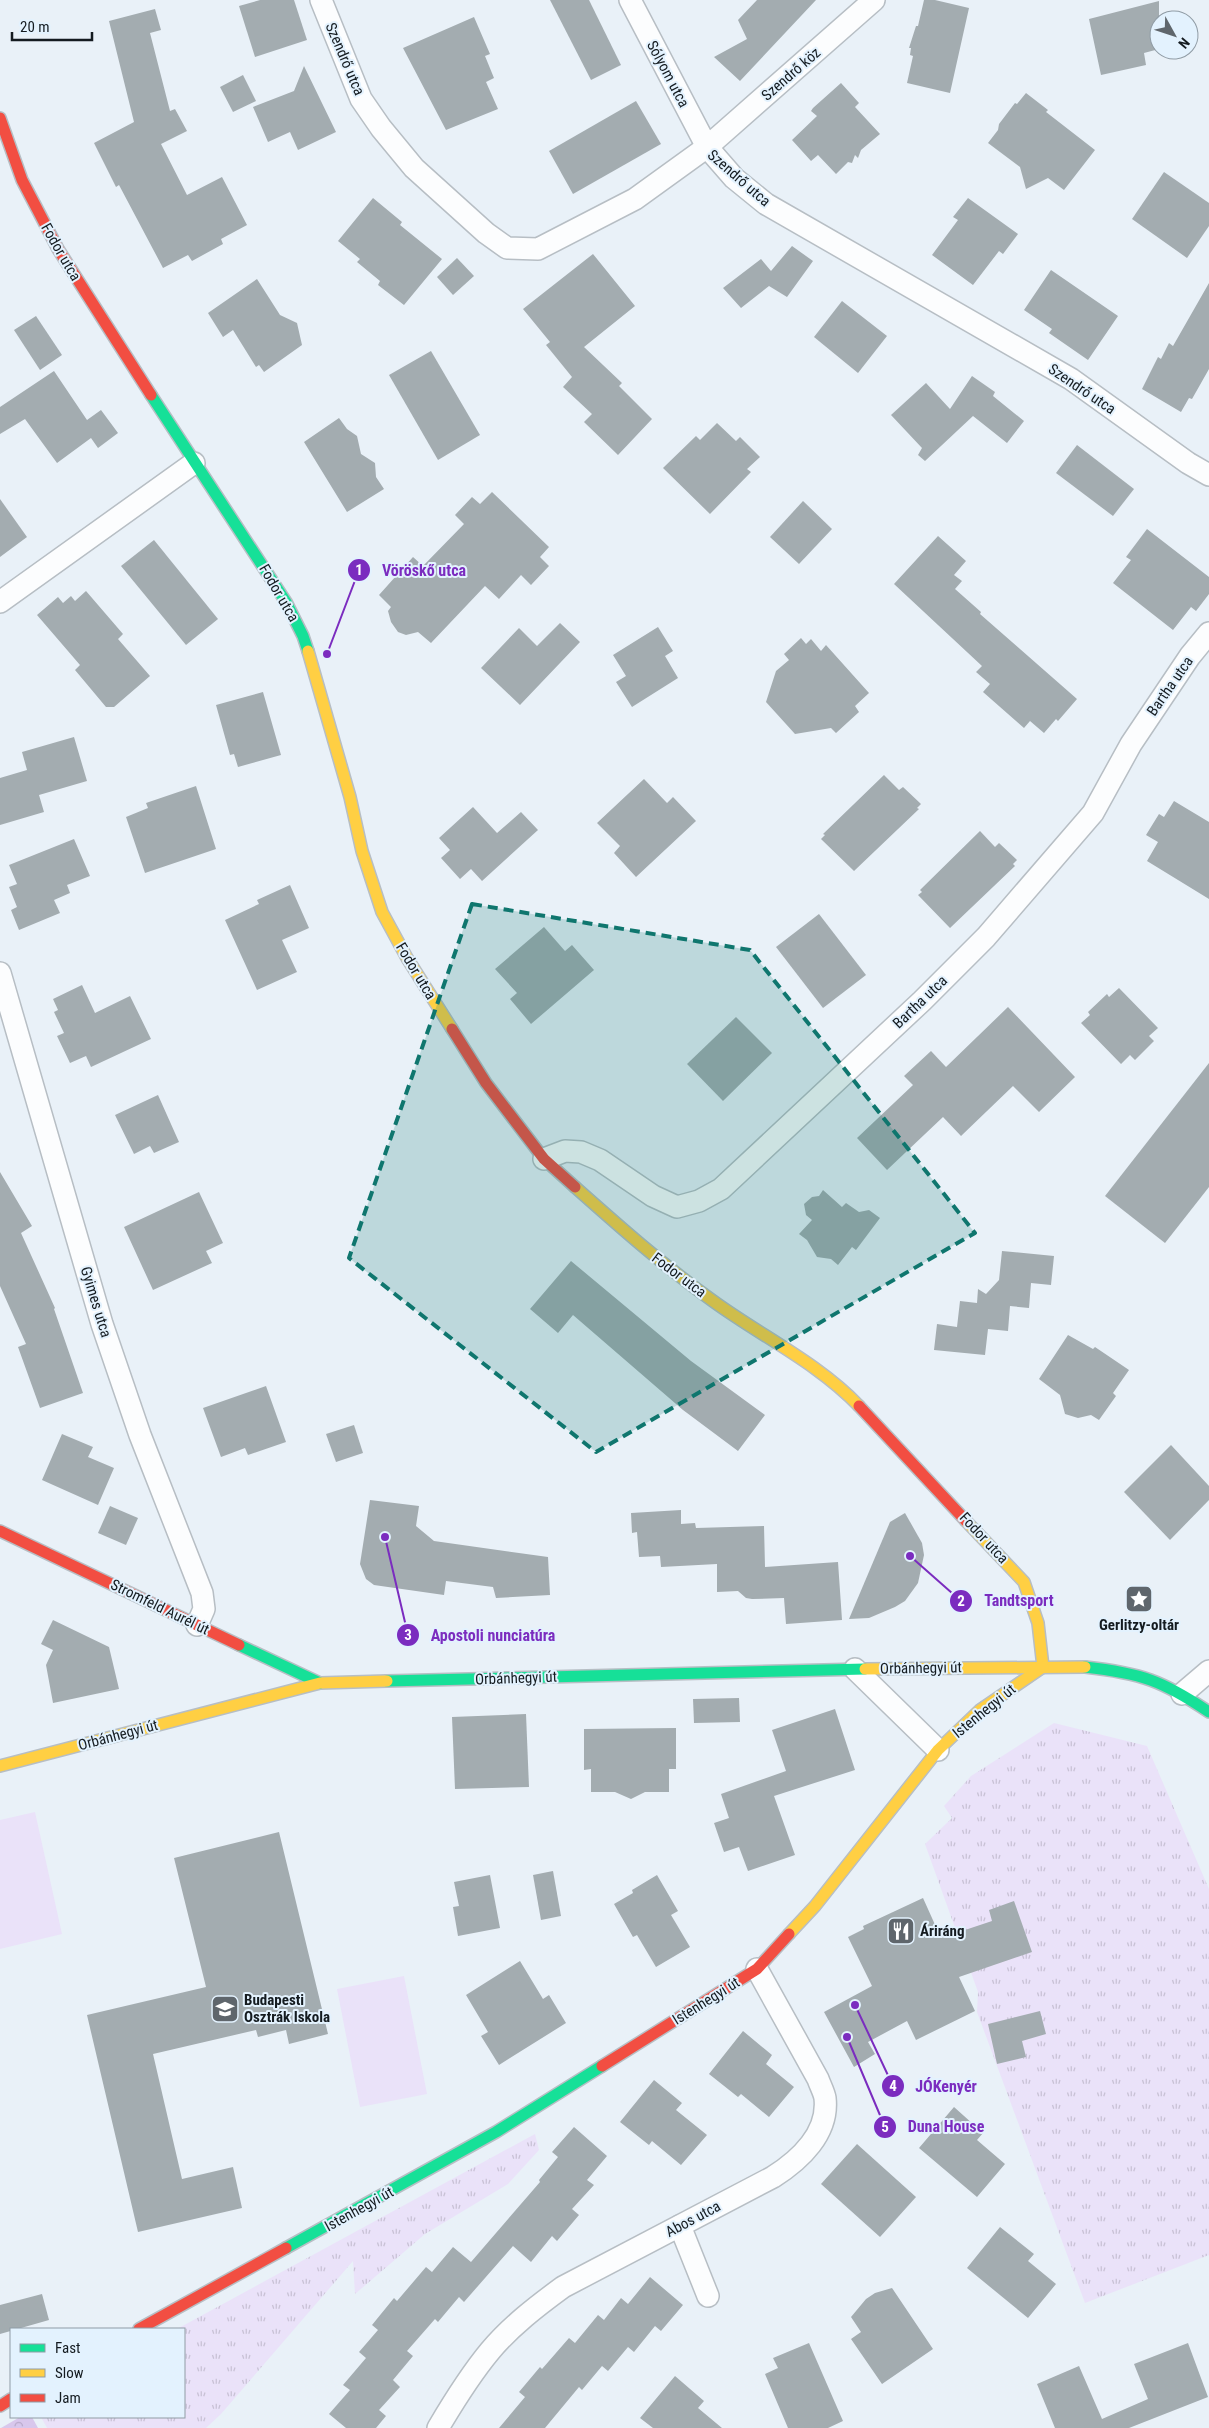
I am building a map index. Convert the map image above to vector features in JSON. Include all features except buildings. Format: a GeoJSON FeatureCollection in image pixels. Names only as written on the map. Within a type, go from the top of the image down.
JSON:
{"type":"FeatureCollection","features":[{"type":"Feature","properties":{"kind":"street","name":"Szendrő utca"},"geometry":{"type":"LineString","coordinates":[[321,0],[361,98],[381,128],[414,168],[486,233],[507,248],[538,248],[635,199],[707,147],[734,178],[766,204],[1071,379],[1188,463],[1209,475]]}},
{"type":"Feature","properties":{"kind":"street","name":"Sólyom utca"},"geometry":{"type":"LineString","coordinates":[[630,0],[707,147]]}},
{"type":"Feature","properties":{"kind":"street","name":"Szendrő köz"},"geometry":{"type":"LineString","coordinates":[[707,147],[874,0]]}},
{"type":"Feature","properties":{"kind":"street","name":"Fodor utca"},"geometry":{"type":"LineString","coordinates":[[0,118],[22,180],[58,249],[194,463],[286,602],[303,636],[350,797],[362,851],[382,912],[407,958],[486,1083],[544,1159],[653,1256],[714,1302],[824,1376],[850,1397],[886,1432],[1024,1582],[1037,1611],[1043,1667]]}},
{"type":"Feature","properties":{"kind":"street"},"geometry":{"type":"LineString","coordinates":[[0,602],[194,463]]}},
{"type":"Feature","properties":{"kind":"street","name":"Bartha utca"},"geometry":{"type":"LineString","coordinates":[[544,1159],[565,1151],[580,1152],[600,1160],[653,1196],[677,1207],[699,1201],[721,1189],[922,1001],[993,930],[1093,813],[1131,744],[1190,656],[1209,633]]}},
{"type":"Feature","properties":{"kind":"street","name":"Gyimes utca"},"geometry":{"type":"LineString","coordinates":[[0,972],[102,1324],[140,1435],[202,1593],[204,1609],[197,1625]]}},
{"type":"Feature","properties":{"kind":"street","name":"Stromfeld Aurél út"},"geometry":{"type":"LineString","coordinates":[[0,1531],[320,1683]]}},
{"type":"Feature","properties":{"kind":"street"},"geometry":{"type":"LineString","coordinates":[[1043,1667],[1099,1667],[1124,1671],[1157,1682],[1182,1694],[1209,1712]]}},
{"type":"Feature","properties":{"kind":"street","name":"Orbánhegyi út"},"geometry":{"type":"LineString","coordinates":[[0,1766],[320,1683],[855,1669],[1043,1667]]}},
{"type":"Feature","properties":{"kind":"street","name":"Istenhegyi út"},"geometry":{"type":"LineString","coordinates":[[142,2328],[496,2132],[757,1969],[815,1906],[938,1750],[980,1710],[1043,1667]]}},
{"type":"Feature","properties":{"kind":"street"},"geometry":{"type":"LineString","coordinates":[[855,1669],[938,1750]]}},
{"type":"Feature","properties":{"kind":"street"},"geometry":{"type":"LineString","coordinates":[[1182,1694],[1209,1671]]}},
{"type":"Feature","properties":{"kind":"street","name":"Abos utca"},"geometry":{"type":"LineString","coordinates":[[438,2428],[467,2382],[491,2350],[533,2309],[563,2287],[792,2165],[807,2150],[824,2117],[825,2098],[818,2079],[757,1969]]}},
{"type":"Feature","properties":{"kind":"street"},"geometry":{"type":"LineString","coordinates":[[680,2226],[708,2296]]}},
{"type":"Feature","properties":{"kind":"highlighted area"},"geometry":{"type":"Polygon","coordinates":[[[472,904],[750,950],[975,1233],[596,1452],[349,1258],[472,904]]]}},
{"type":"Feature","properties":{"kind":"green space"},"geometry":{"type":"Polygon","coordinates":[[[1054,1723],[1147,1746],[1209,1889],[1209,2255],[1085,2303],[977,2012],[978,1992],[925,1844],[952,1818],[944,1806],[971,1776],[1054,1723]]]}},
{"type":"Feature","properties":{"kind":"green space"},"geometry":{"type":"Polygon","coordinates":[[[35,1812],[62,1934],[0,1949],[0,1820],[35,1812]]]}},
{"type":"Feature","properties":{"kind":"green space"},"geometry":{"type":"Polygon","coordinates":[[[404,1976],[427,2094],[360,2107],[337,1989],[404,1976]]]}},
{"type":"Feature","properties":{"kind":"green space"},"geometry":{"type":"Polygon","coordinates":[[[535,2134],[539,2150],[508,2184],[425,2234],[355,2294],[353,2261],[221,2414],[206,2428],[47,2428],[42,2418],[185,2418],[185,2328],[179,2328],[535,2134]]]}},
{"type":"Feature","properties":{"kind":"green space"},"geometry":{"type":"Polygon","coordinates":[[[18,2418],[33,2418],[38,2428],[1,2428],[18,2418]]]}},
{"type":"Feature","properties":{"kind":"traffic: fast"},"geometry":{"type":"LineString","coordinates":[[151,395],[286,602],[303,636],[308,651]]}},
{"type":"Feature","properties":{"kind":"traffic: fast"},"geometry":{"type":"LineString","coordinates":[[239,1645],[320,1683]]}},
{"type":"Feature","properties":{"kind":"traffic: fast"},"geometry":{"type":"LineString","coordinates":[[1085,1667],[1122,1672],[1151,1680],[1193,1701],[1209,1712]]}},
{"type":"Feature","properties":{"kind":"traffic: fast"},"geometry":{"type":"LineString","coordinates":[[387,1681],[865,1669]]}},
{"type":"Feature","properties":{"kind":"traffic: fast"},"geometry":{"type":"LineString","coordinates":[[286,2248],[496,2132],[602,2066]]}},
{"type":"Feature","properties":{"kind":"traffic: slow"},"geometry":{"type":"LineString","coordinates":[[308,651],[350,797],[362,851],[382,912],[407,958],[452,1029]]}},
{"type":"Feature","properties":{"kind":"traffic: slow"},"geometry":{"type":"LineString","coordinates":[[575,1187],[677,1274],[731,1314],[826,1376],[859,1406]]}},
{"type":"Feature","properties":{"kind":"traffic: slow"},"geometry":{"type":"LineString","coordinates":[[966,1521],[1024,1582],[1038,1623],[1043,1667]]}},
{"type":"Feature","properties":{"kind":"traffic: slow"},"geometry":{"type":"LineString","coordinates":[[789,1934],[815,1906],[938,1750],[980,1710],[1043,1667]]}},
{"type":"Feature","properties":{"kind":"traffic: slow"},"geometry":{"type":"LineString","coordinates":[[865,1669],[1085,1667]]}},
{"type":"Feature","properties":{"kind":"traffic: slow"},"geometry":{"type":"LineString","coordinates":[[0,1766],[320,1683],[387,1681]]}},
{"type":"Feature","properties":{"kind":"traffic: jam"},"geometry":{"type":"LineString","coordinates":[[0,118],[22,180],[58,249],[151,395]]}},
{"type":"Feature","properties":{"kind":"traffic: jam"},"geometry":{"type":"LineString","coordinates":[[452,1029],[486,1083],[544,1159],[575,1187]]}},
{"type":"Feature","properties":{"kind":"traffic: jam"},"geometry":{"type":"LineString","coordinates":[[859,1406],[966,1521]]}},
{"type":"Feature","properties":{"kind":"traffic: jam"},"geometry":{"type":"LineString","coordinates":[[0,1531],[239,1645]]}},
{"type":"Feature","properties":{"kind":"traffic: jam"},"geometry":{"type":"LineString","coordinates":[[602,2066],[757,1969],[789,1934]]}},
{"type":"Feature","properties":{"kind":"traffic: jam"},"geometry":{"type":"LineString","coordinates":[[141,2328],[286,2248]]}},
{"type":"Feature","properties":{"kind":"traffic: jam"},"geometry":{"type":"LineString","coordinates":[[0,2406],[10,2400]]}},
{"type":"Feature","properties":{"kind":"place","name":"Vöröskő utca"},"geometry":{"type":"Point","coordinates":[327,654]}},
{"type":"Feature","properties":{"kind":"place","name":"Apostoli nunciatúra"},"geometry":{"type":"Point","coordinates":[385,1537]}},
{"type":"Feature","properties":{"kind":"place","name":"Tandtsport"},"geometry":{"type":"Point","coordinates":[910,1556]}},
{"type":"Feature","properties":{"kind":"place","name":"Gerlitzy-oltár"},"geometry":{"type":"Point","coordinates":[1139,1599]}},
{"type":"Feature","properties":{"kind":"place","name":"Áriráng"},"geometry":{"type":"Point","coordinates":[901,1931]}},
{"type":"Feature","properties":{"kind":"place","name":"JÓKenyér"},"geometry":{"type":"Point","coordinates":[855,2005]}},
{"type":"Feature","properties":{"kind":"place","name":"Budapesti Osztrák Iskola"},"geometry":{"type":"Point","coordinates":[225,2009]}},
{"type":"Feature","properties":{"kind":"place","name":"Duna House"},"geometry":{"type":"Point","coordinates":[847,2037]}}]}
